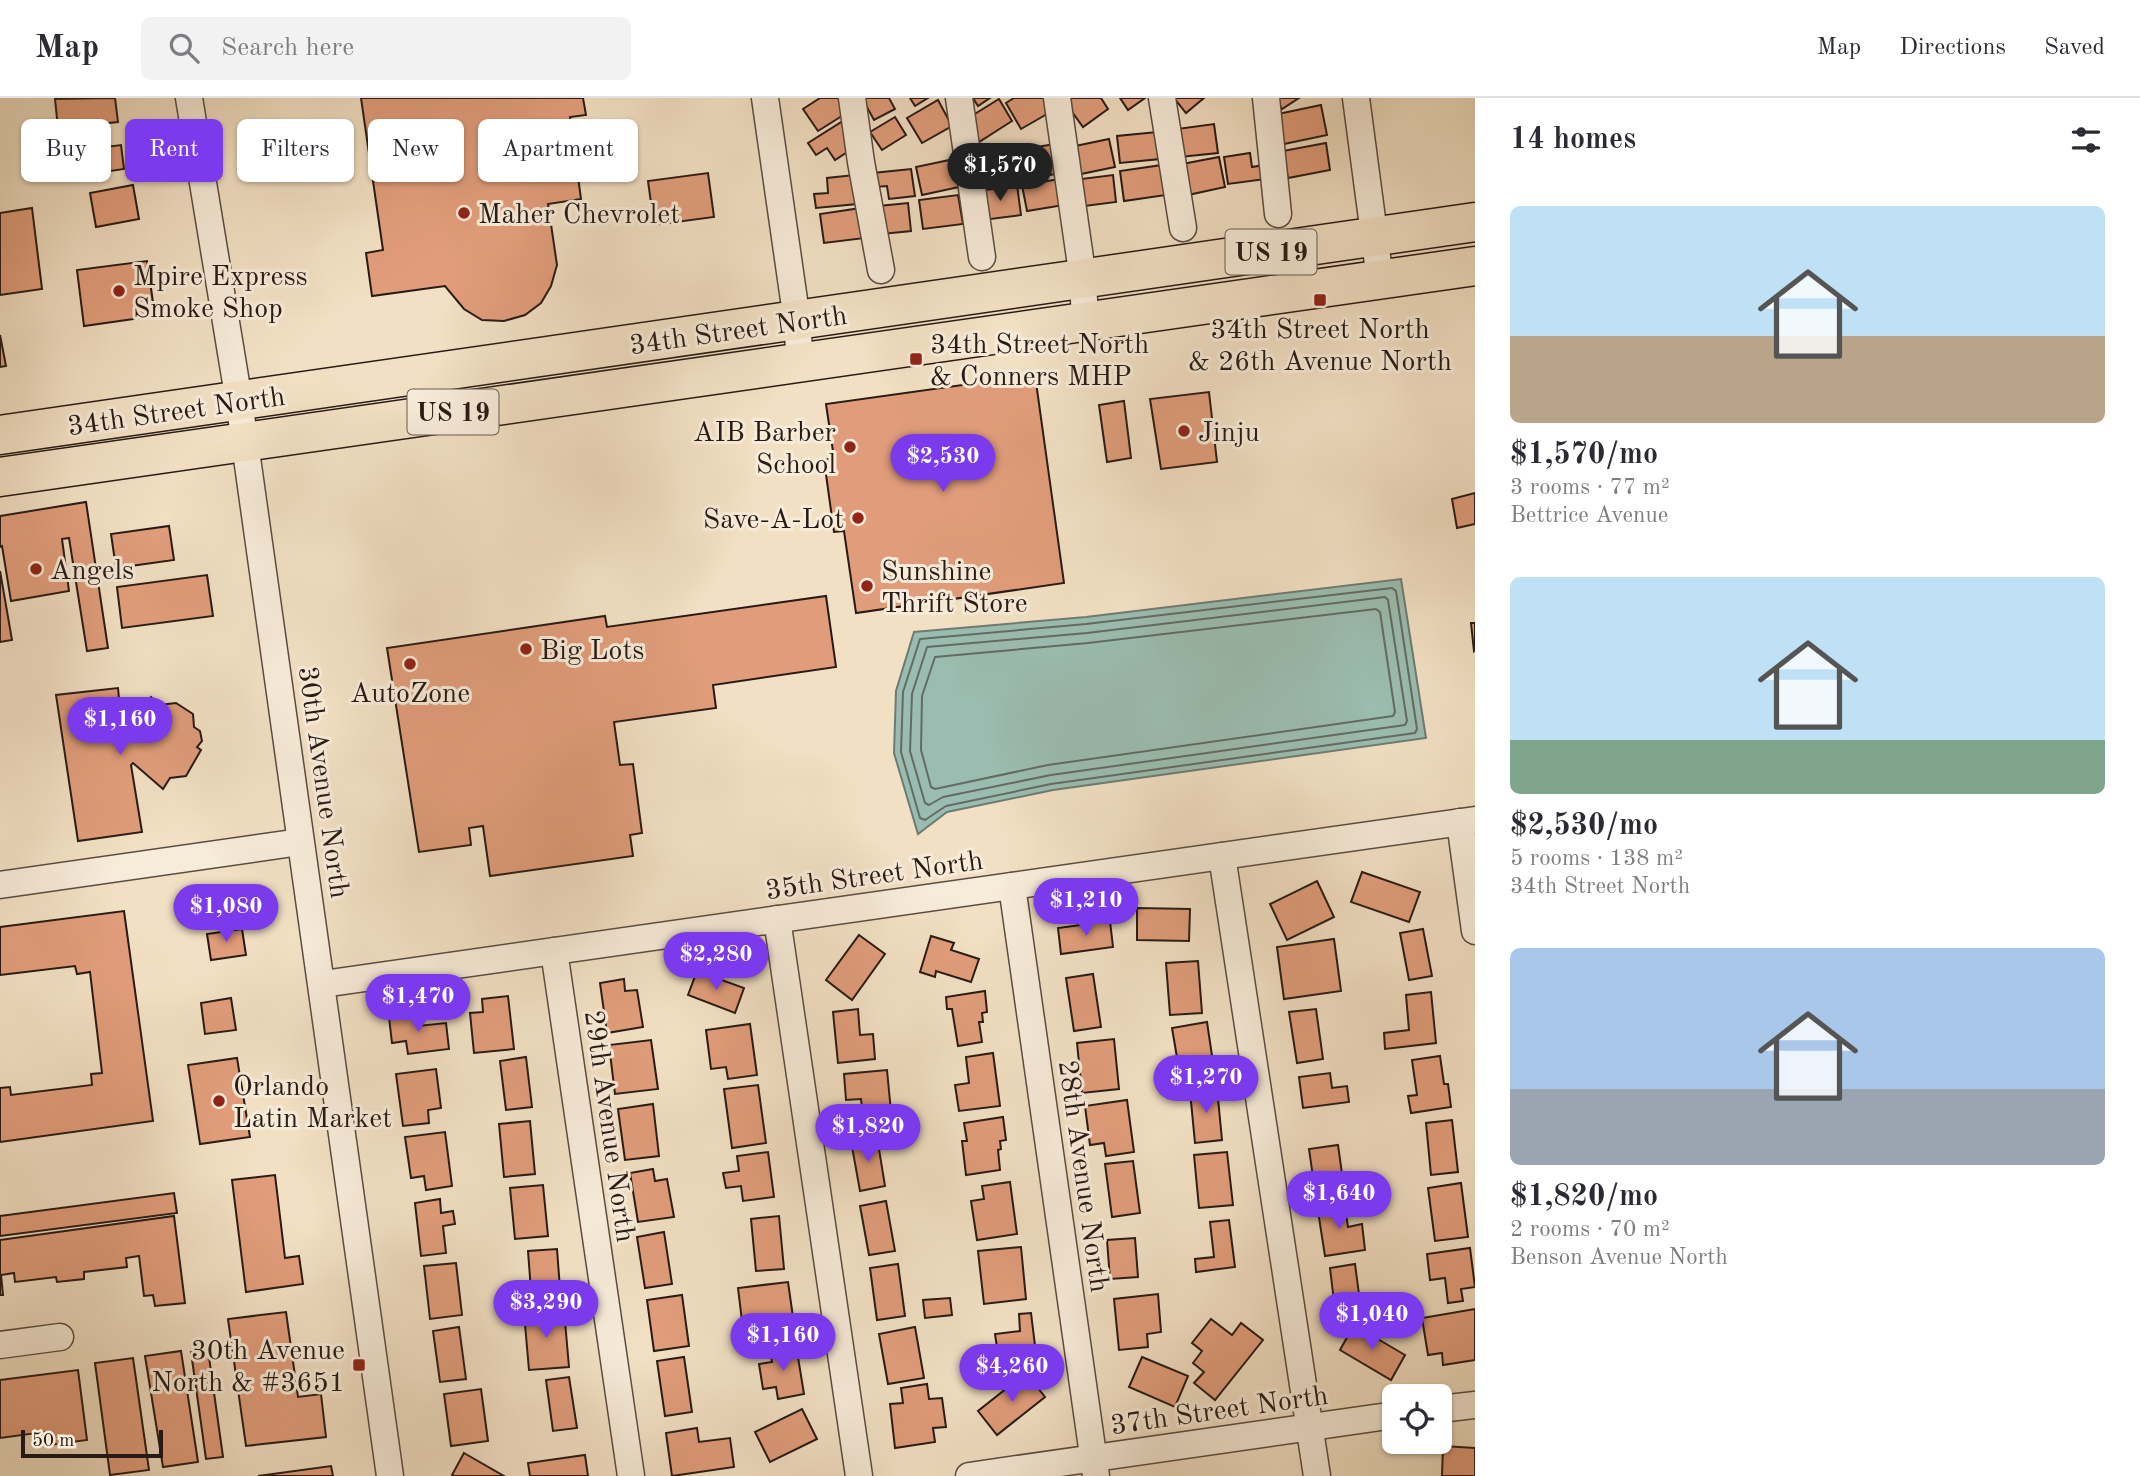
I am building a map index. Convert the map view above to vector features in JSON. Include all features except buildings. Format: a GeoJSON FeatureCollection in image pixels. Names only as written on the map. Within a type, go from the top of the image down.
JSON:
{"type":"FeatureCollection","features":[{"type":"Feature","properties":{"kind":"highway","name":"34th Street North"},"geometry":{"type":"LineString","coordinates":[[0,435],[1475,222]]}},
{"type":"Feature","properties":{"kind":"highway","name":"34th Street North"},"geometry":{"type":"LineString","coordinates":[[0,477],[1475,266]]}},
{"type":"Feature","properties":{"kind":"street","name":"30th Avenue North"},"geometry":{"type":"LineString","coordinates":[[189,98],[239,401],[390,1476]]}},
{"type":"Feature","properties":{"kind":"street"},"geometry":{"type":"LineString","coordinates":[[765,98],[797,321],[800,363]]}},
{"type":"Feature","properties":{"kind":"street"},"geometry":{"type":"LineString","coordinates":[[852,98],[881,270]]}},
{"type":"Feature","properties":{"kind":"street"},"geometry":{"type":"LineString","coordinates":[[960,98],[982,257]]}},
{"type":"Feature","properties":{"kind":"street"},"geometry":{"type":"LineString","coordinates":[[1057,98],[1083,279],[1085,321]]}},
{"type":"Feature","properties":{"kind":"street"},"geometry":{"type":"LineString","coordinates":[[1162,98],[1182,228]]}},
{"type":"Feature","properties":{"kind":"street"},"geometry":{"type":"LineString","coordinates":[[1266,98],[1278,214]]}},
{"type":"Feature","properties":{"kind":"street"},"geometry":{"type":"LineString","coordinates":[[1356,98],[1380,279]]}},
{"type":"Feature","properties":{"kind":"street"},"geometry":{"type":"LineString","coordinates":[[1467,821],[1475,931]]}},
{"type":"Feature","properties":{"kind":"street","name":"35th Street North"},"geometry":{"type":"LineString","coordinates":[[323,984],[1467,821]]}},
{"type":"Feature","properties":{"kind":"street"},"geometry":{"type":"LineString","coordinates":[[0,885],[300,842]]}},
{"type":"Feature","properties":{"kind":"street"},"geometry":{"type":"LineString","coordinates":[[1222,856],[1317,1476]]}},
{"type":"Feature","properties":{"kind":"street","name":"28th Avenue North"},"geometry":{"type":"LineString","coordinates":[[1013,886],[1094,1467]]}},
{"type":"Feature","properties":{"kind":"street"},"geometry":{"type":"LineString","coordinates":[[777,919],[859,1476]]}},
{"type":"Feature","properties":{"kind":"street","name":"29th Avenue North"},"geometry":{"type":"LineString","coordinates":[[554,951],[631,1476]]}},
{"type":"Feature","properties":{"kind":"street"},"geometry":{"type":"LineString","coordinates":[[0,1345],[60,1337]]}},
{"type":"Feature","properties":{"kind":"street"},"geometry":{"type":"LineString","coordinates":[[1452,1408],[1475,1405]]}},
{"type":"Feature","properties":{"kind":"street","name":"37th Street North"},"geometry":{"type":"LineString","coordinates":[[969,1476],[1094,1467],[1310,1427],[1382,1418]]}},
{"type":"Feature","properties":{"kind":"water"},"geometry":{"type":"Polygon","coordinates":[[[1401,579],[1426,738],[1053,790],[947,812],[918,834],[894,753],[896,691],[914,632],[1086,617],[1401,579]]]}},
{"type":"Feature","properties":{"kind":"place","name":"Maher Chevrolet"},"geometry":{"type":"Point","coordinates":[464,213]}},
{"type":"Feature","properties":{"kind":"place","name":"Mpire Express Smoke Shop"},"geometry":{"type":"Point","coordinates":[119,291]}},
{"type":"Feature","properties":{"kind":"place","name":"34th Street North & 26th Avenue North"},"geometry":{"type":"Point","coordinates":[1320,300]}},
{"type":"Feature","properties":{"kind":"place","name":"34th Street North & Conners MHP"},"geometry":{"type":"Point","coordinates":[916,359]}},
{"type":"Feature","properties":{"kind":"place","name":"Jinju"},"geometry":{"type":"Point","coordinates":[1184,431]}},
{"type":"Feature","properties":{"kind":"place","name":"AIB Barber School"},"geometry":{"type":"Point","coordinates":[850,447]}},
{"type":"Feature","properties":{"kind":"place","name":"Save-A-Lot"},"geometry":{"type":"Point","coordinates":[858,518]}},
{"type":"Feature","properties":{"kind":"place","name":"Angels"},"geometry":{"type":"Point","coordinates":[36,569]}},
{"type":"Feature","properties":{"kind":"place","name":"Sunshine Thrift Store"},"geometry":{"type":"Point","coordinates":[867,586]}},
{"type":"Feature","properties":{"kind":"place","name":"Big Lots"},"geometry":{"type":"Point","coordinates":[526,649]}},
{"type":"Feature","properties":{"kind":"place","name":"AutoZone"},"geometry":{"type":"Point","coordinates":[410,664]}},
{"type":"Feature","properties":{"kind":"place","name":"Orlando Latin Market"},"geometry":{"type":"Point","coordinates":[219,1101]}},
{"type":"Feature","properties":{"kind":"place","name":"30th Avenue North & #3651"},"geometry":{"type":"Point","coordinates":[359,1365]}}]}
